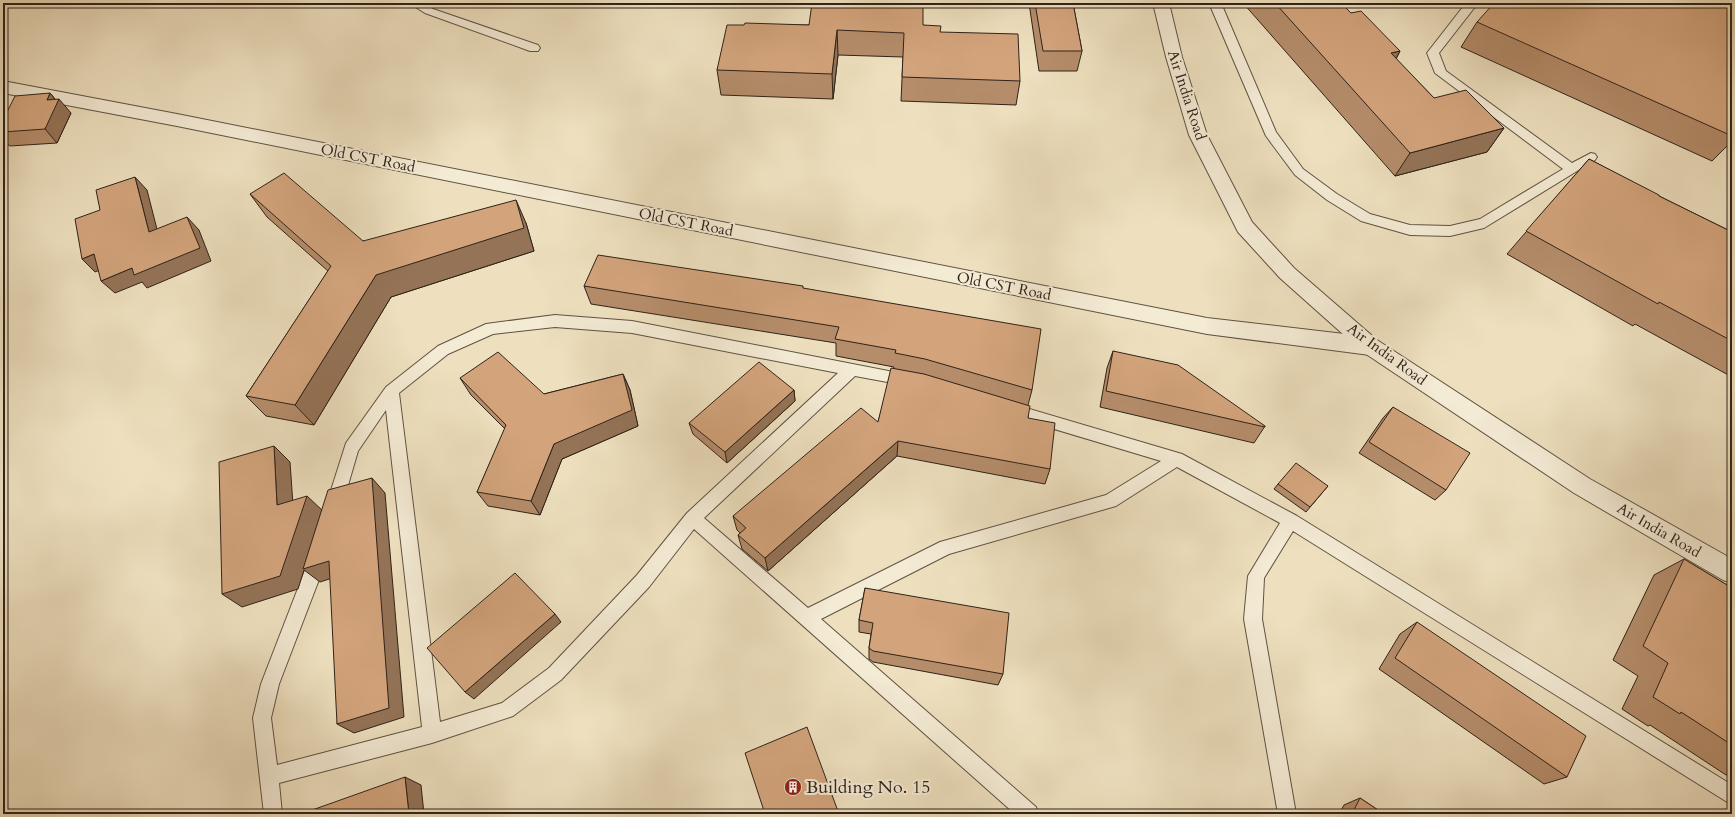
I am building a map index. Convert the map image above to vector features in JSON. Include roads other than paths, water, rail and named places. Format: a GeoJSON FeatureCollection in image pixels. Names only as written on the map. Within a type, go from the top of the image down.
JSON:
{"type":"FeatureCollection","features":[{"type":"Feature","properties":{"kind":"street","name":"Air India Road"},"geometry":{"type":"LineString","coordinates":[[1161,3],[1174,57],[1198,134],[1245,227],[1287,273],[1370,346],[1582,486],[1732,572]]}},
{"type":"Feature","properties":{"kind":"street","name":"Old CST Road"},"geometry":{"type":"LineString","coordinates":[[3,87],[177,120],[1207,326],[1370,346]]}},
{"type":"Feature","properties":{"kind":"lane"},"geometry":{"type":"LineString","coordinates":[[415,3],[429,11],[534,48]]}},
{"type":"Feature","properties":{"kind":"lane"},"geometry":{"type":"LineString","coordinates":[[1215,3],[1270,132],[1299,172],[1332,197],[1366,218],[1410,230],[1450,231],[1484,223],[1591,157]]}},
{"type":"Feature","properties":{"kind":"lane"},"geometry":{"type":"LineString","coordinates":[[1472,3],[1433,53],[1441,73],[1572,169]]}},
{"type":"Feature","properties":{"kind":"lane"},"geometry":{"type":"LineString","coordinates":[[273,814],[262,718],[268,691],[312,577],[351,448],[391,391],[443,350],[491,328],[555,321],[632,327],[923,383]]}},
{"type":"Feature","properties":{"kind":"lane"},"geometry":{"type":"LineString","coordinates":[[269,776],[432,734],[507,710],[555,674],[643,581],[693,518],[852,369]]}},
{"type":"Feature","properties":{"kind":"lane"},"geometry":{"type":"LineString","coordinates":[[391,391],[432,734]]}},
{"type":"Feature","properties":{"kind":"lane"},"geometry":{"type":"LineString","coordinates":[[998,406],[1177,459],[1291,521],[1732,796]]}},
{"type":"Feature","properties":{"kind":"lane"},"geometry":{"type":"LineString","coordinates":[[806,618],[946,547],[1024,526],[1110,500],[1177,459]]}},
{"type":"Feature","properties":{"kind":"lane"},"geometry":{"type":"LineString","coordinates":[[693,518],[1029,814]]}},
{"type":"Feature","properties":{"kind":"lane"},"geometry":{"type":"LineString","coordinates":[[1287,814],[1254,619],[1256,576],[1291,521]]}},
{"type":"Feature","properties":{"kind":"place","name":"Building No. 15"},"geometry":{"type":"Point","coordinates":[793,787]}}]}
